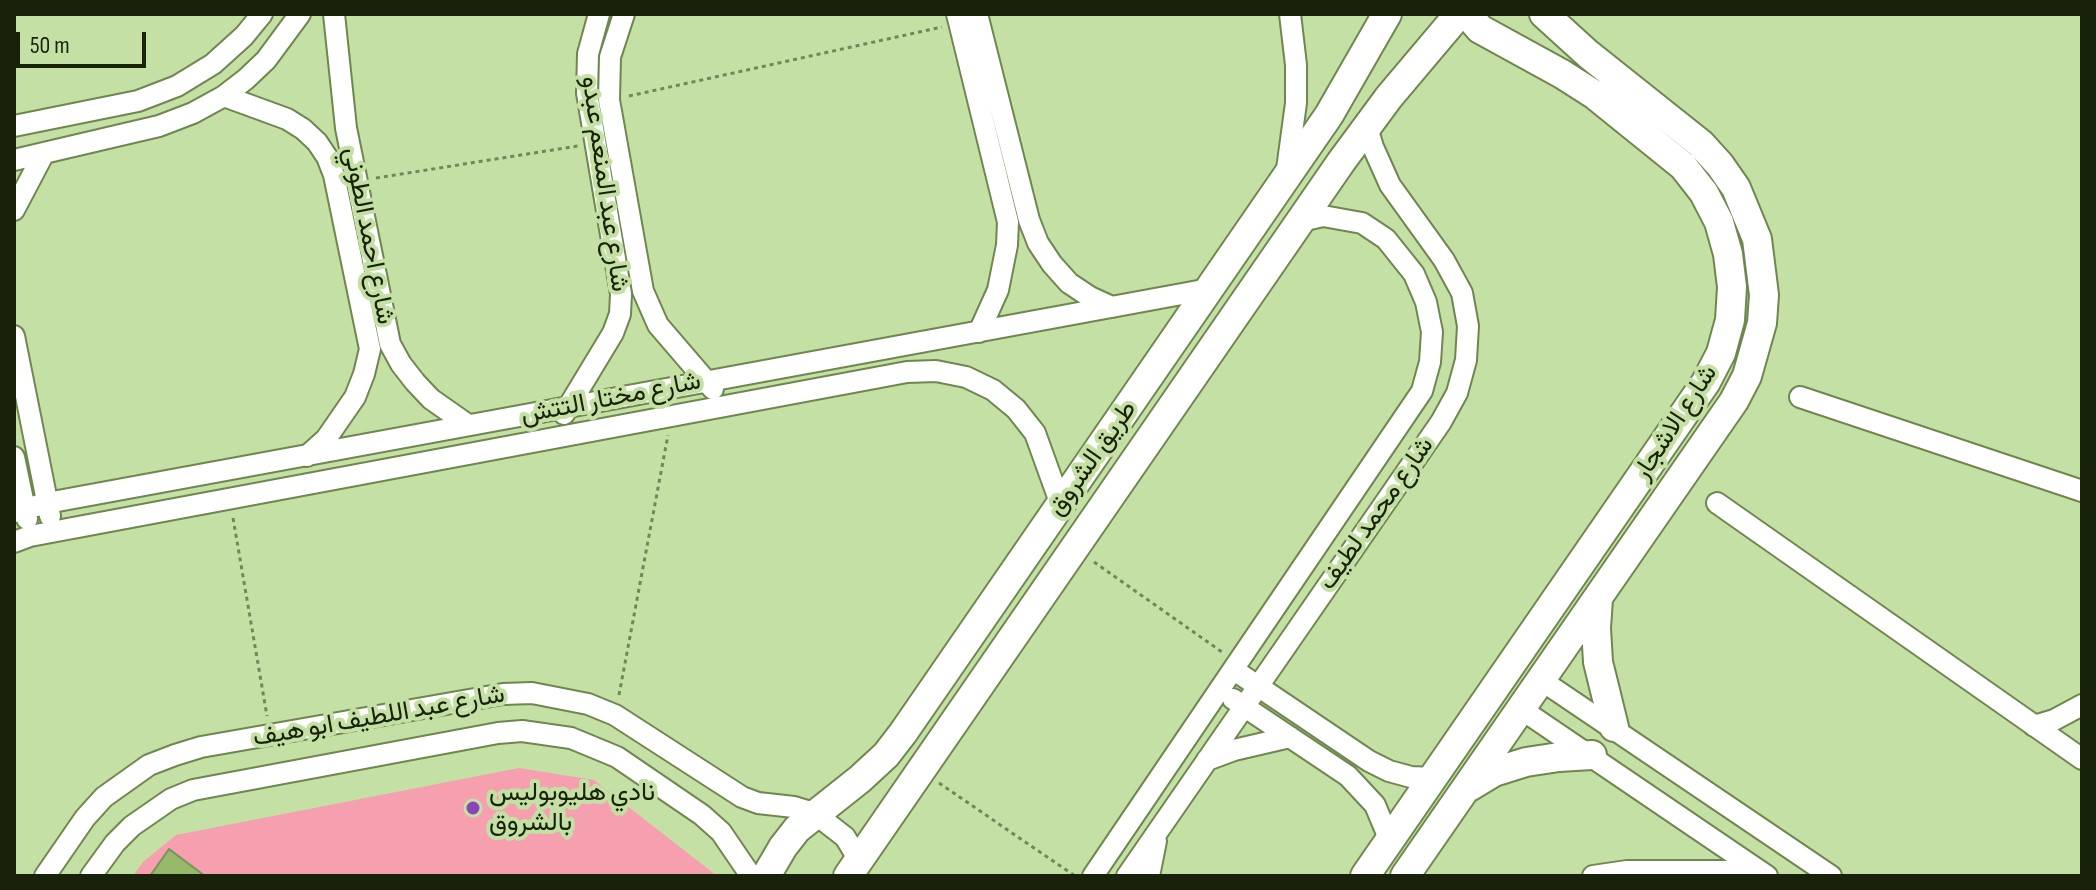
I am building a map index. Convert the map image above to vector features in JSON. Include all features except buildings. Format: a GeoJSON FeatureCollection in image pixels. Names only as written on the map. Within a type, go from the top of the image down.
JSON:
{"type":"FeatureCollection","features":[{"type":"Feature","properties":{"kind":"street"},"geometry":{"type":"LineString","coordinates":[[14,126],[138,101],[177,86],[213,64],[244,36],[262,14]]}},
{"type":"Feature","properties":{"kind":"street"},"geometry":{"type":"LineString","coordinates":[[14,160],[159,126],[193,113],[224,96],[266,60],[300,14]]}},
{"type":"Feature","properties":{"kind":"street","name":"شارع احمد الطوني"},"geometry":{"type":"LineString","coordinates":[[334,14],[340,88],[390,344],[401,364],[431,399],[468,425]]}},
{"type":"Feature","properties":{"kind":"street","name":"شارع عبد المنعم عبدو"},"geometry":{"type":"LineString","coordinates":[[565,408],[613,333],[620,314],[621,294],[587,93],[588,54],[599,14]]}},
{"type":"Feature","properties":{"kind":"street","name":"شارع عبد المنعم عبدو"},"geometry":{"type":"LineString","coordinates":[[624,14],[610,57],[609,100],[643,291],[658,325],[708,381],[714,391],[715,408]]}},
{"type":"Feature","properties":{"kind":"street"},"geometry":{"type":"LineString","coordinates":[[1285,179],[1296,103],[1296,65],[1290,14]]}},
{"type":"Feature","properties":{"kind":"street","name":"طريق الشروق"},"geometry":{"type":"LineString","coordinates":[[766,876],[783,847],[814,813],[860,779],[886,755],[903,733],[1285,179],[1346,88],[1387,14]]}},
{"type":"Feature","properties":{"kind":"street"},"geometry":{"type":"LineString","coordinates":[[1437,14],[1458,14]]}},
{"type":"Feature","properties":{"kind":"street","name":"طريق الشروق"},"geometry":{"type":"LineString","coordinates":[[854,868],[1367,127],[1458,14]]}},
{"type":"Feature","properties":{"kind":"street","name":"شارع الاشجار"},"geometry":{"type":"LineString","coordinates":[[1365,876],[1706,382],[1721,353],[1730,320],[1732,287],[1728,254],[1719,222],[1704,193],[1683,166],[1628,119],[1562,74],[1480,29],[1467,14]]}},
{"type":"Feature","properties":{"kind":"street","name":"شارع الاشجار"},"geometry":{"type":"LineString","coordinates":[[1405,876],[1734,401],[1747,376],[1762,323],[1764,295],[1760,253],[1748,213],[1736,188],[1710,154],[1680,125],[1577,45],[1544,14]]}},
{"type":"Feature","properties":{"kind":"street"},"geometry":{"type":"LineString","coordinates":[[965,17],[1038,243],[1069,283],[1112,307]]}},
{"type":"Feature","properties":{"kind":"street"},"geometry":{"type":"LineString","coordinates":[[965,17],[1008,222],[1001,279],[990,312],[979,332]]}},
{"type":"Feature","properties":{"kind":"street","name":"شارع احمد الطوني"},"geometry":{"type":"LineString","coordinates":[[224,96],[287,119],[303,129],[327,157],[339,202],[370,349],[355,397],[342,419],[307,456]]}},
{"type":"Feature","properties":{"kind":"street","name":"شارع محمد لطيف"},"geometry":{"type":"LineString","coordinates":[[1127,876],[1441,422],[1457,393],[1466,360],[1468,326],[1462,293],[1444,260],[1390,185],[1376,157],[1367,127]]}},
{"type":"Feature","properties":{"kind":"street"},"geometry":{"type":"LineString","coordinates":[[14,210],[44,153]]}},
{"type":"Feature","properties":{"kind":"street"},"geometry":{"type":"LineString","coordinates":[[339,202],[359,190]]}},
{"type":"Feature","properties":{"kind":"street","name":"شارع محمد لطيف"},"geometry":{"type":"LineString","coordinates":[[1093,876],[1422,391],[1430,362],[1432,332],[1426,302],[1414,274],[1396,249],[1374,230],[1348,219],[1323,216],[1301,221]]}},
{"type":"Feature","properties":{"kind":"street","name":"شارع مختار التتش"},"geometry":{"type":"LineString","coordinates":[[19,510],[1209,289]]}},
{"type":"Feature","properties":{"kind":"street"},"geometry":{"type":"LineString","coordinates":[[14,336],[53,532]]}},
{"type":"Feature","properties":{"kind":"street"},"geometry":{"type":"LineString","coordinates":[[884,350],[886,376]]}},
{"type":"Feature","properties":{"kind":"street","name":"شارع مختار التتش"},"geometry":{"type":"LineString","coordinates":[[22,539],[886,376],[936,371],[966,377],[993,390],[1016,409],[1035,433],[1061,505]]}},
{"type":"Feature","properties":{"kind":"street"},"geometry":{"type":"LineString","coordinates":[[1800,397],[2082,491]]}},
{"type":"Feature","properties":{"kind":"street"},"geometry":{"type":"LineString","coordinates":[[565,408],[564,427],[569,435]]}},
{"type":"Feature","properties":{"kind":"street"},"geometry":{"type":"LineString","coordinates":[[397,440],[402,467]]}},
{"type":"Feature","properties":{"kind":"street"},"geometry":{"type":"LineString","coordinates":[[14,457],[22,539]]}},
{"type":"Feature","properties":{"kind":"street"},"geometry":{"type":"LineString","coordinates":[[1717,503],[2082,759]]}},
{"type":"Feature","properties":{"kind":"street"},"geometry":{"type":"LineString","coordinates":[[1619,508],[1647,527]]}},
{"type":"Feature","properties":{"kind":"street"},"geometry":{"type":"LineString","coordinates":[[1598,599],[1598,662],[1614,727]]}},
{"type":"Feature","properties":{"kind":"street"},"geometry":{"type":"LineString","coordinates":[[1236,667],[1258,686],[1379,766],[1411,777],[1433,778]]}},
{"type":"Feature","properties":{"kind":"street"},"geometry":{"type":"LineString","coordinates":[[1541,680],[1831,876]]}},
{"type":"Feature","properties":{"kind":"street"},"geometry":{"type":"LineString","coordinates":[[1220,690],[1363,789],[1375,805],[1390,841]]}},
{"type":"Feature","properties":{"kind":"street","name":"شارع عبد اللطيف ابو هيف"},"geometry":{"type":"LineString","coordinates":[[45,876],[85,818],[125,780],[149,765],[175,755],[201,747],[503,694],[532,693],[561,697],[615,715],[742,797],[814,813],[845,837],[854,868]]}},
{"type":"Feature","properties":{"kind":"street"},"geometry":{"type":"LineString","coordinates":[[2034,726],[2054,720],[2082,705]]}},
{"type":"Feature","properties":{"kind":"street"},"geometry":{"type":"LineString","coordinates":[[1521,709],[1764,874]]}},
{"type":"Feature","properties":{"kind":"street","name":"شارع عبد اللطيف ابو هيف"},"geometry":{"type":"LineString","coordinates":[[91,876],[132,826],[171,799],[193,790],[216,783],[522,731],[571,738],[617,757],[702,815],[721,832],[751,876]]}},
{"type":"Feature","properties":{"kind":"street"},"geometry":{"type":"LineString","coordinates":[[1207,760],[1234,750],[1290,737]]}},
{"type":"Feature","properties":{"kind":"street"},"geometry":{"type":"LineString","coordinates":[[1465,789],[1494,772],[1526,762],[1592,755]]}},
{"type":"Feature","properties":{"kind":"street"},"geometry":{"type":"LineString","coordinates":[[1149,876],[1158,831]]}},
{"type":"Feature","properties":{"kind":"street"},"geometry":{"type":"LineString","coordinates":[[1593,876],[1627,871],[1764,874]]}},
{"type":"Feature","properties":{"kind":"path"},"geometry":{"type":"LineString","coordinates":[[609,100],[965,17]]}},
{"type":"Feature","properties":{"kind":"path"},"geometry":{"type":"LineString","coordinates":[[359,190],[595,143]]}},
{"type":"Feature","properties":{"kind":"path"},"geometry":{"type":"LineString","coordinates":[[615,715],[671,416]]}},
{"type":"Feature","properties":{"kind":"path"},"geometry":{"type":"LineString","coordinates":[[229,499],[270,735]]}},
{"type":"Feature","properties":{"kind":"path"},"geometry":{"type":"LineString","coordinates":[[1075,548],[1236,667]]}},
{"type":"Feature","properties":{"kind":"path"},"geometry":{"type":"LineString","coordinates":[[922,770],[1075,876]]}},
{"type":"Feature","properties":{"kind":"shaded area","name":"نادي هليوبوليس بالشروق"},"geometry":{"type":"Polygon","coordinates":[[[519,768],[594,780],[717,876],[133,876],[143,862],[176,835],[519,768]]]}},
{"type":"Feature","properties":{"kind":"place","name":"نادي هليوبوليس بالشروق"},"geometry":{"type":"Point","coordinates":[473,808]}}]}
